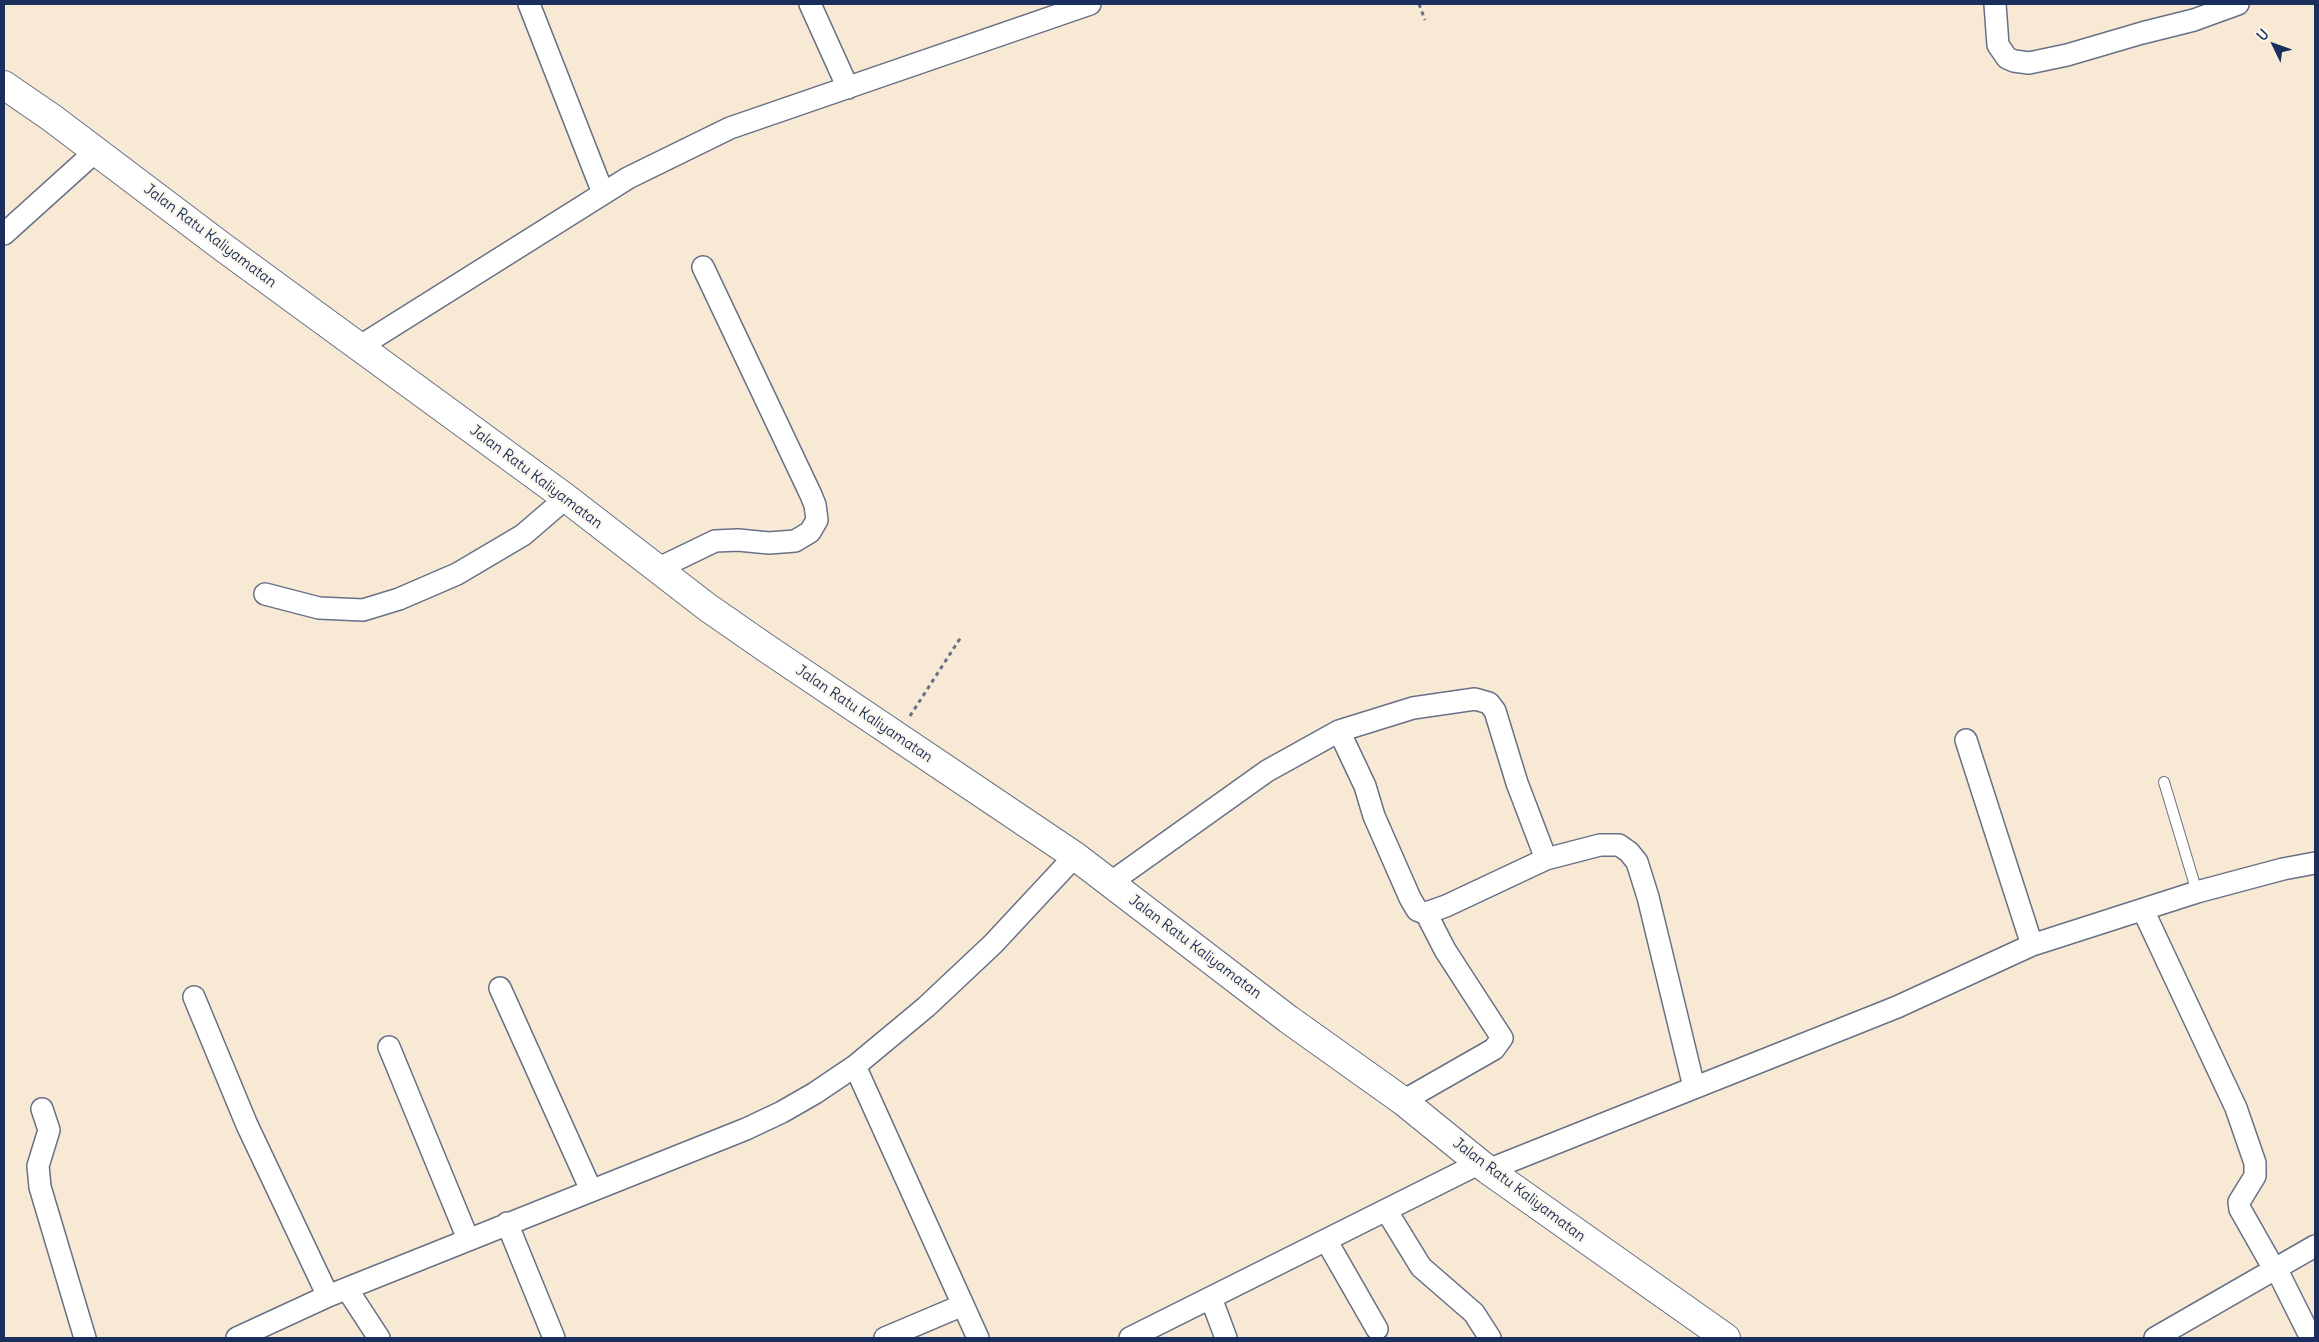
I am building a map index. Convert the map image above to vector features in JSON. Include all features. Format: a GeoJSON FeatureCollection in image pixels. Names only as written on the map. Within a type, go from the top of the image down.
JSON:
{"type":"FeatureCollection","features":[{"type":"Feature","properties":{"kind":"main road","name":"Jalan Ratu Kaliyamatan"},"geometry":{"type":"LineString","coordinates":[[4,85],[566,498],[657,569],[766,648],[1075,856],[1288,1019],[1403,1101],[1484,1166],[1726,1338]]}},
{"type":"Feature","properties":{"kind":"street"},"geometry":{"type":"LineString","coordinates":[[529,4],[603,193]]}},
{"type":"Feature","properties":{"kind":"street"},"geometry":{"type":"LineString","coordinates":[[810,4],[848,88]]}},
{"type":"Feature","properties":{"kind":"street"},"geometry":{"type":"LineString","coordinates":[[359,347],[628,178],[730,128],[1090,4]]}},
{"type":"Feature","properties":{"kind":"street"},"geometry":{"type":"LineString","coordinates":[[1995,4],[1998,45],[2002,52],[2014,61],[2029,63],[2067,55],[2194,20],[2238,4]]}},
{"type":"Feature","properties":{"kind":"street"},"geometry":{"type":"LineString","coordinates":[[4,234],[96,151]]}},
{"type":"Feature","properties":{"kind":"street"},"geometry":{"type":"LineString","coordinates":[[657,569],[716,541],[738,540],[775,543],[795,541],[810,532],[817,520],[816,505],[812,495],[703,267]]}},
{"type":"Feature","properties":{"kind":"street"},"geometry":{"type":"LineString","coordinates":[[265,594],[319,608],[363,610],[399,599],[457,574],[523,535],[566,498]]}},
{"type":"Feature","properties":{"kind":"street"},"geometry":{"type":"LineString","coordinates":[[1110,883],[1267,771],[1339,731],[1414,708],[1475,699],[1489,703],[1495,711],[1517,783],[1546,859]]}},
{"type":"Feature","properties":{"kind":"street"},"geometry":{"type":"LineString","coordinates":[[1339,731],[1365,786],[1374,816],[1417,910],[1426,913],[1546,859],[1600,845],[1619,845],[1629,852],[1637,862],[1648,897],[1694,1087]]}},
{"type":"Feature","properties":{"kind":"street"},"geometry":{"type":"LineString","coordinates":[[1966,740],[2032,945]]}},
{"type":"Feature","properties":{"kind":"street"},"geometry":{"type":"LineString","coordinates":[[237,1338],[337,1292],[746,1129],[782,1112],[855,1066],[895,1036],[993,944],[1075,856]]}},
{"type":"Feature","properties":{"kind":"street"},"geometry":{"type":"LineString","coordinates":[[1130,1338],[1386,1210],[1484,1166],[1694,1087],[1896,1006],[2032,945],[2197,892],[2315,863]]}},
{"type":"Feature","properties":{"kind":"street"},"geometry":{"type":"LineString","coordinates":[[2143,910],[2236,1108],[2255,1163],[2255,1176],[2239,1202],[2240,1209],[2275,1268],[2311,1338]]}},
{"type":"Feature","properties":{"kind":"street"},"geometry":{"type":"LineString","coordinates":[[1403,1101],[1494,1049],[1502,1038],[1445,950],[1426,913]]}},
{"type":"Feature","properties":{"kind":"street"},"geometry":{"type":"LineString","coordinates":[[500,988],[591,1190]]}},
{"type":"Feature","properties":{"kind":"street"},"geometry":{"type":"LineString","coordinates":[[194,997],[247,1125],[337,1292],[379,1338]]}},
{"type":"Feature","properties":{"kind":"street"},"geometry":{"type":"LineString","coordinates":[[390,1047],[468,1239]]}},
{"type":"Feature","properties":{"kind":"street"},"geometry":{"type":"LineString","coordinates":[[855,1066],[978,1338]]}},
{"type":"Feature","properties":{"kind":"street"},"geometry":{"type":"LineString","coordinates":[[42,1109],[49,1130],[38,1166],[40,1187],[85,1338]]}},
{"type":"Feature","properties":{"kind":"street"},"geometry":{"type":"LineString","coordinates":[[1386,1210],[1421,1266],[1474,1313],[1490,1338]]}},
{"type":"Feature","properties":{"kind":"street"},"geometry":{"type":"LineString","coordinates":[[507,1223],[554,1338]]}},
{"type":"Feature","properties":{"kind":"street"},"geometry":{"type":"LineString","coordinates":[[1326,1240],[1377,1329]]}},
{"type":"Feature","properties":{"kind":"street"},"geometry":{"type":"LineString","coordinates":[[2155,1338],[2315,1246]]}},
{"type":"Feature","properties":{"kind":"street"},"geometry":{"type":"LineString","coordinates":[[1211,1298],[1226,1338]]}},
{"type":"Feature","properties":{"kind":"street"},"geometry":{"type":"LineString","coordinates":[[885,1338],[963,1305]]}},
{"type":"Feature","properties":{"kind":"lane"},"geometry":{"type":"LineString","coordinates":[[2164,782],[2197,892]]}},
{"type":"Feature","properties":{"kind":"path"},"geometry":{"type":"LineString","coordinates":[[1419,4],[1425,20]]}},
{"type":"Feature","properties":{"kind":"path"},"geometry":{"type":"LineString","coordinates":[[897,735],[960,638]]}}]}
